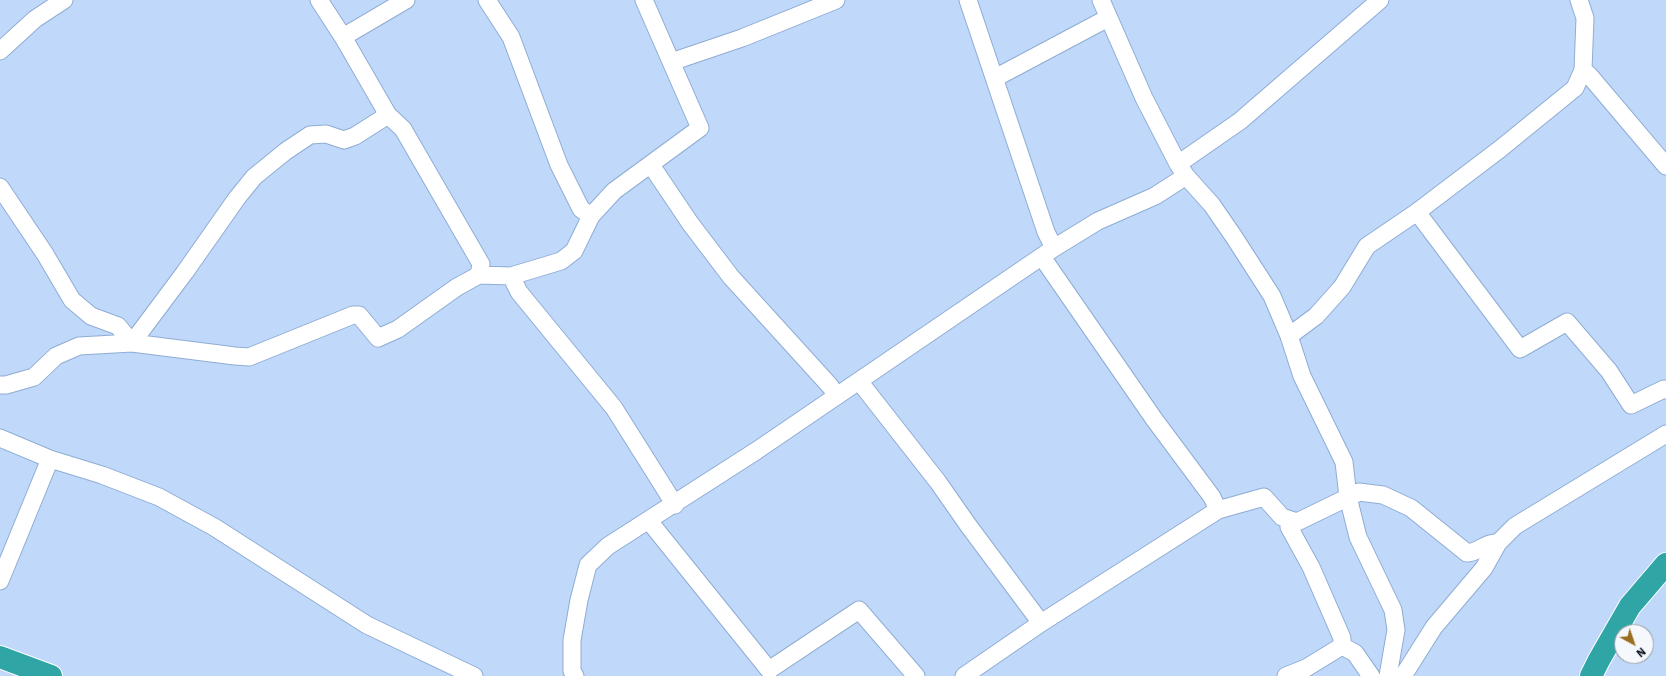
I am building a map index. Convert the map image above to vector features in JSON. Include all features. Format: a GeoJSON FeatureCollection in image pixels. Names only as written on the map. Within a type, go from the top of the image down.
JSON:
{"type":"FeatureCollection","features":[{"type":"Feature","properties":{"kind":"highway"},"geometry":{"type":"LineString","coordinates":[[1591,676],[1598,660],[1630,606],[1666,564]]}},
{"type":"Feature","properties":{"kind":"highway"},"geometry":{"type":"LineString","coordinates":[[0,657],[51,676]]}},
{"type":"Feature","properties":{"kind":"street"},"geometry":{"type":"LineString","coordinates":[[0,51],[35,19],[64,0]]}},
{"type":"Feature","properties":{"kind":"street"},"geometry":{"type":"LineString","coordinates":[[319,0],[343,37],[388,115],[403,129],[481,264],[479,275]]}},
{"type":"Feature","properties":{"kind":"street"},"geometry":{"type":"LineString","coordinates":[[343,37],[406,0]]}},
{"type":"Feature","properties":{"kind":"street"},"geometry":{"type":"LineString","coordinates":[[487,0],[511,37],[559,166],[581,209],[591,216]]}},
{"type":"Feature","properties":{"kind":"street"},"geometry":{"type":"LineString","coordinates":[[0,385],[6,385],[34,377],[56,356],[79,346],[132,342],[235,356],[249,356],[353,315],[359,315],[378,338],[398,329],[457,287],[479,275],[511,276],[561,261],[574,250],[591,216],[614,191],[700,128],[644,0]]}},
{"type":"Feature","properties":{"kind":"street"},"geometry":{"type":"LineString","coordinates":[[671,62],[742,38],[836,0]]}},
{"type":"Feature","properties":{"kind":"street"},"geometry":{"type":"LineString","coordinates":[[968,0],[1046,232],[1048,252],[1154,419],[1212,497],[1218,510]]}},
{"type":"Feature","properties":{"kind":"street"},"geometry":{"type":"LineString","coordinates":[[1101,0],[1144,98],[1182,170],[1212,206],[1272,296],[1289,336],[1302,376],[1344,462],[1348,497],[1358,537],[1393,610],[1396,630],[1388,676]]}},
{"type":"Feature","properties":{"kind":"street"},"geometry":{"type":"LineString","coordinates":[[575,676],[572,671],[572,640],[579,600],[588,565],[608,546],[675,505],[1048,252],[1098,221],[1155,196],[1182,170],[1380,0]]}},
{"type":"Feature","properties":{"kind":"street"},"geometry":{"type":"LineString","coordinates":[[1289,336],[1316,316],[1342,287],[1366,246],[1417,212],[1500,149],[1575,88],[1583,70],[1585,18],[1579,0]]}},
{"type":"Feature","properties":{"kind":"street"},"geometry":{"type":"LineString","coordinates":[[995,78],[1108,18]]}},
{"type":"Feature","properties":{"kind":"street"},"geometry":{"type":"LineString","coordinates":[[1583,70],[1666,166]]}},
{"type":"Feature","properties":{"kind":"street"},"geometry":{"type":"LineString","coordinates":[[132,342],[254,177],[286,151],[310,135],[326,134],[344,140],[355,136],[388,115]]}},
{"type":"Feature","properties":{"kind":"street"},"geometry":{"type":"LineString","coordinates":[[651,165],[690,224],[731,277],[830,386],[837,396]]}},
{"type":"Feature","properties":{"kind":"street"},"geometry":{"type":"LineString","coordinates":[[0,187],[45,254],[72,300],[91,316],[118,326],[132,342]]}},
{"type":"Feature","properties":{"kind":"street"},"geometry":{"type":"LineString","coordinates":[[1417,212],[1520,349],[1566,322],[1609,371],[1631,405],[1664,389],[1666,390]]}},
{"type":"Feature","properties":{"kind":"street"},"geometry":{"type":"LineString","coordinates":[[511,276],[519,292],[614,408],[675,505]]}},
{"type":"Feature","properties":{"kind":"street"},"geometry":{"type":"LineString","coordinates":[[859,381],[938,482],[1041,623]]}},
{"type":"Feature","properties":{"kind":"street"},"geometry":{"type":"LineString","coordinates":[[1403,676],[1434,627],[1484,568],[1498,543],[1515,526],[1666,434]]}},
{"type":"Feature","properties":{"kind":"street"},"geometry":{"type":"LineString","coordinates":[[0,438],[50,459],[102,475],[158,497],[214,527],[367,625],[474,676]]}},
{"type":"Feature","properties":{"kind":"street"},"geometry":{"type":"LineString","coordinates":[[0,581],[50,459]]}},
{"type":"Feature","properties":{"kind":"street"},"geometry":{"type":"LineString","coordinates":[[964,676],[1041,623],[1218,510],[1264,497],[1282,517],[1297,522],[1359,492],[1382,495],[1411,508],[1467,554],[1474,553],[1490,542],[1498,543]]}},
{"type":"Feature","properties":{"kind":"street"},"geometry":{"type":"LineString","coordinates":[[1290,520],[1289,527],[1311,567],[1342,638],[1342,646]]}},
{"type":"Feature","properties":{"kind":"street"},"geometry":{"type":"LineString","coordinates":[[649,521],[769,670],[858,610],[916,676]]}},
{"type":"Feature","properties":{"kind":"street"},"geometry":{"type":"LineString","coordinates":[[1286,676],[1306,668],[1342,646]]}},
{"type":"Feature","properties":{"kind":"street"},"geometry":{"type":"LineString","coordinates":[[1342,646],[1355,653],[1371,676]]}}]}
